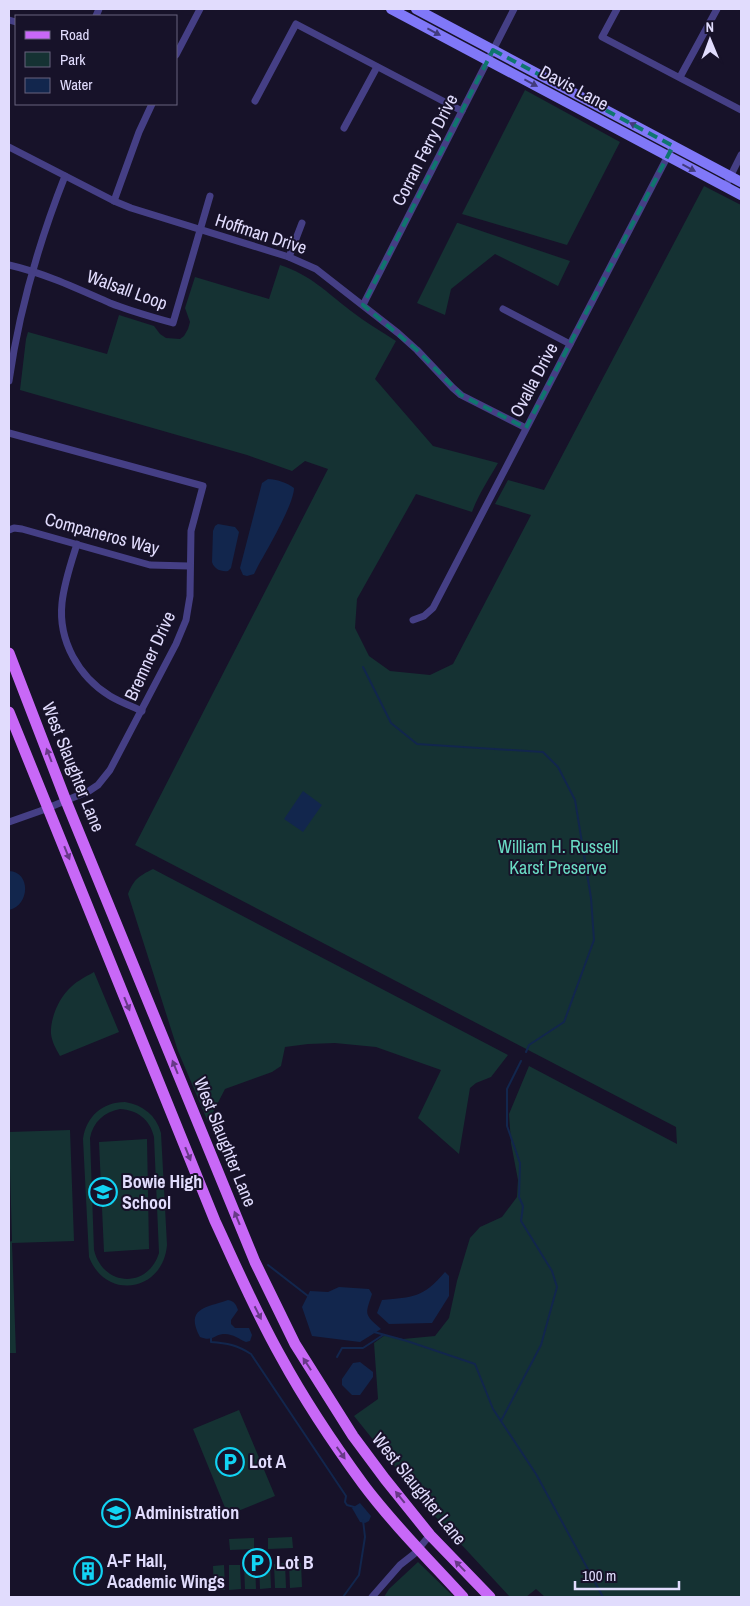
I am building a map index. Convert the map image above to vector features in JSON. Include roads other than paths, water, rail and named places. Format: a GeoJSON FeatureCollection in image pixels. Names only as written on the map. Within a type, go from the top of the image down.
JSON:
{"type":"FeatureCollection","features":[{"type":"Feature","properties":{"kind":"main road","name":"Davis Lane"},"geometry":{"type":"LineString","coordinates":[[391,9],[741,196]]}},
{"type":"Feature","properties":{"kind":"main road","name":"Davis Lane"},"geometry":{"type":"LineString","coordinates":[[416,9],[741,182]]}},
{"type":"Feature","properties":{"kind":"main road","name":"West Slaughter Lane"},"geometry":{"type":"LineString","coordinates":[[9,653],[66,801],[255,1262],[295,1344],[343,1419],[385,1478],[430,1535],[490,1597]]}},
{"type":"Feature","properties":{"kind":"main road","name":"West Slaughter Lane"},"geometry":{"type":"LineString","coordinates":[[9,712],[215,1220],[244,1285],[280,1356],[321,1424],[364,1485],[418,1549],[463,1597]]}},
{"type":"Feature","properties":{"kind":"main road"},"geometry":{"type":"LineString","coordinates":[[237,1269],[255,1262]]}},
{"type":"Feature","properties":{"kind":"street"},"geometry":{"type":"LineString","coordinates":[[178,51],[200,9]]}},
{"type":"Feature","properties":{"kind":"street","name":"Corran Ferry Drive"},"geometry":{"type":"LineString","coordinates":[[363,305],[514,9]]}},
{"type":"Feature","properties":{"kind":"street"},"geometry":{"type":"LineString","coordinates":[[617,9],[602,37],[741,110]]}},
{"type":"Feature","properties":{"kind":"street"},"geometry":{"type":"LineString","coordinates":[[680,77],[716,9]]}},
{"type":"Feature","properties":{"kind":"street"},"geometry":{"type":"LineString","coordinates":[[255,101],[296,24],[462,111]]}},
{"type":"Feature","properties":{"kind":"street"},"geometry":{"type":"LineString","coordinates":[[344,128],[377,67]]}},
{"type":"Feature","properties":{"kind":"street"},"geometry":{"type":"LineString","coordinates":[[114,201],[139,132],[152,105]]}},
{"type":"Feature","properties":{"kind":"street","name":"Ovalla Drive"},"geometry":{"type":"LineString","coordinates":[[413,620],[424,616],[433,608],[673,146]]}},
{"type":"Feature","properties":{"kind":"street","name":"Hoffman Drive"},"geometry":{"type":"LineString","coordinates":[[9,147],[114,201],[147,214],[289,257],[316,269],[417,350],[461,395],[526,428]]}},
{"type":"Feature","properties":{"kind":"street"},"geometry":{"type":"LineString","coordinates":[[725,187],[741,155]]}},
{"type":"Feature","properties":{"kind":"street"},"geometry":{"type":"LineString","coordinates":[[9,381],[14,341],[33,271],[51,212],[65,176]]}},
{"type":"Feature","properties":{"kind":"street"},"geometry":{"type":"LineString","coordinates":[[200,230],[210,196]]}},
{"type":"Feature","properties":{"kind":"street"},"geometry":{"type":"LineString","coordinates":[[289,257],[302,223]]}},
{"type":"Feature","properties":{"kind":"street","name":"Walsall Loop"},"geometry":{"type":"LineString","coordinates":[[9,264],[58,280],[112,303],[172,323],[200,230]]}},
{"type":"Feature","properties":{"kind":"street"},"geometry":{"type":"LineString","coordinates":[[503,309],[570,344]]}},
{"type":"Feature","properties":{"kind":"street","name":"Bremner Drive"},"geometry":{"type":"LineString","coordinates":[[9,433],[203,486],[191,532],[190,596],[186,620],[142,711],[105,778],[89,791],[9,822]]}},
{"type":"Feature","properties":{"kind":"street","name":"Companeros Way"},"geometry":{"type":"LineString","coordinates":[[9,530],[14,528],[22,529],[150,565],[189,566]]}},
{"type":"Feature","properties":{"kind":"street"},"geometry":{"type":"LineString","coordinates":[[76,544],[62,605],[62,626],[67,645],[79,667],[96,686],[113,698],[142,711]]}},
{"type":"Feature","properties":{"kind":"street"},"geometry":{"type":"LineString","coordinates":[[372,1597],[430,1535]]}},
{"type":"Feature","properties":{"kind":"water"},"geometry":{"type":"Polygon","coordinates":[[[268,479],[291,486],[294,488],[293,495],[290,505],[254,574],[247,576],[243,575],[240,568],[262,483],[268,479]]]}},
{"type":"Feature","properties":{"kind":"water"},"geometry":{"type":"Polygon","coordinates":[[[218,524],[235,527],[239,532],[231,568],[228,571],[218,570],[212,562],[213,531],[218,524]]]}},
{"type":"Feature","properties":{"kind":"water"},"geometry":{"type":"Polygon","coordinates":[[[303,791],[322,805],[303,832],[284,819],[303,791]]]}},
{"type":"Feature","properties":{"kind":"water"},"geometry":{"type":"Polygon","coordinates":[[[9,871],[21,877],[25,889],[21,902],[9,910],[9,871]]]}},
{"type":"Feature","properties":{"kind":"water"},"geometry":{"type":"Polygon","coordinates":[[[445,1272],[449,1276],[449,1296],[432,1323],[389,1324],[377,1313],[382,1300],[417,1295],[430,1287],[445,1272]]]}},
{"type":"Feature","properties":{"kind":"water"},"geometry":{"type":"Polygon","coordinates":[[[339,1287],[369,1289],[372,1294],[367,1310],[368,1314],[371,1320],[381,1329],[360,1342],[312,1336],[302,1307],[310,1291],[328,1292],[339,1287]]]}},
{"type":"Feature","properties":{"kind":"water"},"geometry":{"type":"Polygon","coordinates":[[[228,1300],[235,1303],[238,1310],[231,1320],[231,1324],[235,1328],[249,1328],[252,1335],[250,1341],[246,1342],[226,1334],[210,1339],[200,1337],[196,1327],[196,1315],[205,1308],[228,1300]]]}},
{"type":"Feature","properties":{"kind":"water"},"geometry":{"type":"Polygon","coordinates":[[[360,1362],[373,1372],[373,1377],[360,1395],[352,1395],[342,1385],[342,1379],[353,1363],[360,1362]]]}},
{"type":"Feature","properties":{"kind":"water"},"geometry":{"type":"Polygon","coordinates":[[[360,1503],[371,1516],[369,1521],[365,1523],[360,1522],[352,1508],[360,1503]]]}},
{"type":"Feature","properties":{"kind":"waterway"},"geometry":{"type":"LineString","coordinates":[[363,667],[391,723],[417,744],[543,752],[558,767],[575,800],[591,898],[594,940],[564,1022],[529,1045],[526,1052]]}},
{"type":"Feature","properties":{"kind":"waterway"},"geometry":{"type":"LineString","coordinates":[[501,1421],[541,1345],[557,1287],[552,1271],[521,1221],[523,1206],[519,1197],[520,1163],[507,1126],[507,1089],[521,1061]]}},
{"type":"Feature","properties":{"kind":"waterway"},"geometry":{"type":"LineString","coordinates":[[268,1265],[308,1296]]}},
{"type":"Feature","properties":{"kind":"waterway"},"geometry":{"type":"LineString","coordinates":[[374,1332],[475,1364],[493,1409],[536,1474],[603,1597]]}},
{"type":"Feature","properties":{"kind":"waterway"},"geometry":{"type":"LineString","coordinates":[[337,1357],[342,1348],[363,1348],[383,1335]]}},
{"type":"Feature","properties":{"kind":"waterway"},"geometry":{"type":"LineString","coordinates":[[211,1338],[211,1342],[232,1345],[251,1354],[346,1496],[345,1502],[347,1505],[354,1507]]}},
{"type":"Feature","properties":{"kind":"waterway"},"geometry":{"type":"LineString","coordinates":[[343,1597],[359,1575],[365,1537],[363,1520]]}},
{"type":"Feature","properties":{"kind":"place","name":"Bowie High School"},"geometry":{"type":"Point","coordinates":[103,1192]}},
{"type":"Feature","properties":{"kind":"place","name":"Lot A"},"geometry":{"type":"Point","coordinates":[230,1462]}},
{"type":"Feature","properties":{"kind":"place","name":"Administration"},"geometry":{"type":"Point","coordinates":[116,1513]}},
{"type":"Feature","properties":{"kind":"place","name":"Lot B"},"geometry":{"type":"Point","coordinates":[257,1563]}},
{"type":"Feature","properties":{"kind":"place","name":"A-F Hall, Academic Wings"},"geometry":{"type":"Point","coordinates":[88,1571]}},
{"type":"Feature","properties":{"kind":"park label","name":"William H. Russell Karst Preserve"},"geometry":{"type":"Point","coordinates":[558,858]}}]}
